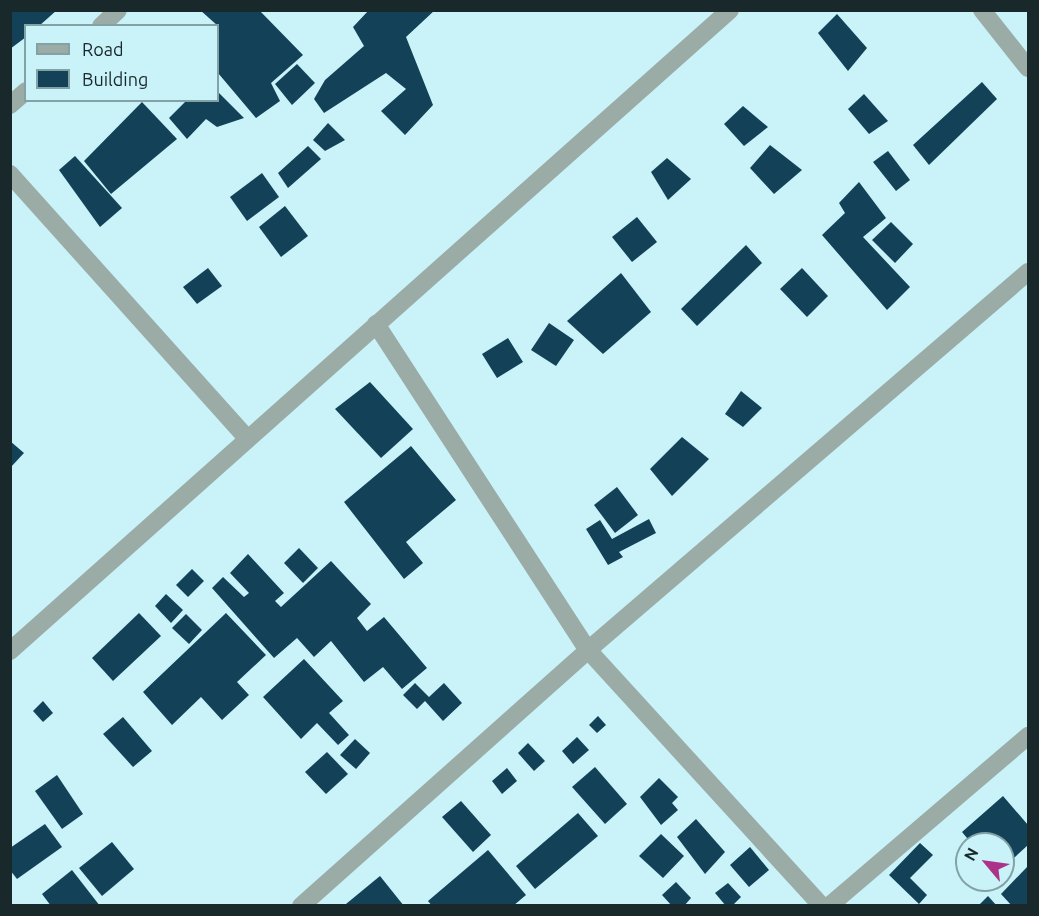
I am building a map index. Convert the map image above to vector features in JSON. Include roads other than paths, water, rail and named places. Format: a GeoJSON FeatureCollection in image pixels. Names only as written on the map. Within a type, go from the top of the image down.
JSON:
{"type":"FeatureCollection","features":[{"type":"Feature","properties":{"kind":"street"},"geometry":{"type":"LineString","coordinates":[[103,24],[118,10]]}},
{"type":"Feature","properties":{"kind":"street"},"geometry":{"type":"LineString","coordinates":[[10,651],[730,10]]}},
{"type":"Feature","properties":{"kind":"street"},"geometry":{"type":"LineString","coordinates":[[982,10],[1029,68]]}},
{"type":"Feature","properties":{"kind":"street"},"geometry":{"type":"LineString","coordinates":[[10,105],[24,94]]}},
{"type":"Feature","properties":{"kind":"street"},"geometry":{"type":"LineString","coordinates":[[10,174],[247,438]]}},
{"type":"Feature","properties":{"kind":"street"},"geometry":{"type":"LineString","coordinates":[[301,906],[588,650],[1029,272]]}},
{"type":"Feature","properties":{"kind":"street"},"geometry":{"type":"LineString","coordinates":[[376,324],[588,650],[822,906]]}},
{"type":"Feature","properties":{"kind":"street"},"geometry":{"type":"LineString","coordinates":[[829,906],[1029,736]]}}]}
